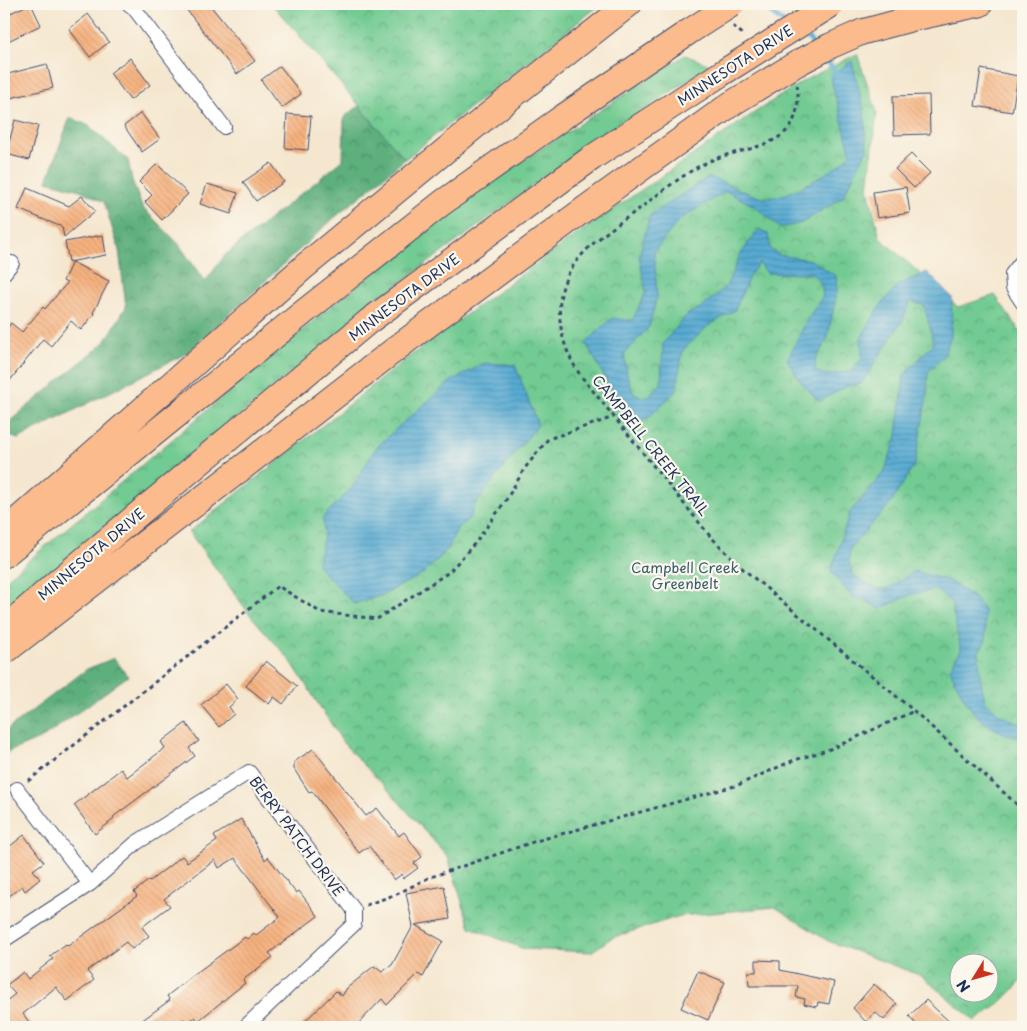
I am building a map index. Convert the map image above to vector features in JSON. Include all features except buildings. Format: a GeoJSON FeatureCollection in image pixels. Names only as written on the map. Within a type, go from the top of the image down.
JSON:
{"type":"FeatureCollection","features":[{"type":"Feature","properties":{"kind":"highway"},"geometry":{"type":"LineString","coordinates":[[4,532],[306,266],[486,117],[629,4]]}},
{"type":"Feature","properties":{"kind":"highway","name":"MINNESOTA DRIVE"},"geometry":{"type":"LineString","coordinates":[[4,629],[62,578],[369,321],[593,157],[832,4]]}},
{"type":"Feature","properties":{"kind":"highway"},"geometry":{"type":"LineString","coordinates":[[4,652],[413,336],[730,104],[796,64],[862,32],[914,18],[980,4]]}},
{"type":"Feature","properties":{"kind":"highway"},"geometry":{"type":"LineString","coordinates":[[4,555],[442,203],[563,117],[687,33],[731,14]]}},
{"type":"Feature","properties":{"kind":"street"},"geometry":{"type":"LineString","coordinates":[[129,4],[134,8],[224,127]]}},
{"type":"Feature","properties":{"kind":"street"},"geometry":{"type":"LineString","coordinates":[[1023,260],[1012,274],[1013,288],[1023,303]]}},
{"type":"Feature","properties":{"kind":"street","name":"BERRY PATCH DRIVE"},"geometry":{"type":"LineString","coordinates":[[4,940],[90,884],[136,843],[249,772],[354,910],[354,924],[245,1027]]}},
{"type":"Feature","properties":{"kind":"street"},"geometry":{"type":"LineString","coordinates":[[17,789],[90,884]]}},
{"type":"Feature","properties":{"kind":"path"},"geometry":{"type":"LineString","coordinates":[[731,14],[749,39]]}},
{"type":"Feature","properties":{"kind":"path","name":"CAMPBELL CREEK TRAIL"},"geometry":{"type":"LineString","coordinates":[[797,82],[797,111],[784,134],[768,143],[710,161],[693,170],[607,233],[576,261],[564,279],[559,301],[562,338],[568,354],[581,376],[710,536],[742,568],[914,711],[1023,810]]}},
{"type":"Feature","properties":{"kind":"path"},"geometry":{"type":"LineString","coordinates":[[17,789],[278,586],[320,612],[377,619],[406,601],[449,572],[476,542],[506,500],[525,468],[548,439],[614,417]]}},
{"type":"Feature","properties":{"kind":"path"},"geometry":{"type":"LineString","coordinates":[[354,910],[397,894],[428,878],[536,841],[738,785],[792,761],[833,748],[914,711]]}},
{"type":"Feature","properties":{"kind":"green space"},"geometry":{"type":"Polygon","coordinates":[[[272,4],[601,4],[405,159],[272,4]]]}},
{"type":"Feature","properties":{"kind":"green space","name":"Campbell Creek Greenbelt"},"geometry":{"type":"Polygon","coordinates":[[[857,54],[877,112],[868,188],[880,238],[958,307],[995,295],[1023,336],[1023,980],[1000,1003],[1000,954],[950,954],[950,1000],[922,976],[828,941],[775,907],[680,916],[611,938],[591,952],[524,949],[470,927],[448,857],[344,744],[290,660],[251,616],[189,532],[411,355],[570,239],[803,81],[857,54]]]}},
{"type":"Feature","properties":{"kind":"green space"},"geometry":{"type":"Polygon","coordinates":[[[685,55],[710,65],[535,184],[381,297],[4,613],[4,581],[325,311],[489,183],[685,55]]]}},
{"type":"Feature","properties":{"kind":"green space"},"geometry":{"type":"Polygon","coordinates":[[[359,106],[405,159],[334,218],[187,353],[18,439],[4,434],[4,426],[105,342],[126,307],[119,250],[104,202],[80,190],[47,181],[70,117],[89,126],[128,160],[132,180],[142,207],[178,243],[205,282],[225,255],[343,160],[344,117],[359,106]]]}},
{"type":"Feature","properties":{"kind":"green space"},"geometry":{"type":"Polygon","coordinates":[[[114,658],[128,676],[44,737],[4,754],[4,732],[87,669],[114,658]]]}},
{"type":"Feature","properties":{"kind":"green space","name":"Campbell Creek Greenbelt"},"geometry":{"type":"Polygon","coordinates":[[[955,1004],[999,1004],[997,1006],[975,1021],[955,1004]]]}},
{"type":"Feature","properties":{"kind":"water"},"geometry":{"type":"Polygon","coordinates":[[[852,61],[864,111],[867,149],[843,197],[802,223],[780,228],[756,207],[726,191],[679,220],[654,252],[657,297],[649,327],[624,354],[627,374],[633,393],[646,398],[661,384],[663,343],[688,314],[704,306],[727,285],[740,255],[759,229],[768,234],[770,249],[779,255],[811,260],[836,276],[837,292],[827,340],[815,360],[816,372],[826,375],[853,371],[862,358],[861,338],[880,306],[898,285],[927,272],[952,297],[951,337],[943,357],[928,372],[927,396],[915,464],[891,503],[850,548],[849,562],[853,575],[879,588],[885,589],[890,587],[914,571],[949,581],[973,597],[984,610],[986,640],[979,651],[980,676],[985,701],[999,714],[1018,723],[1023,722],[1023,738],[989,726],[980,719],[971,709],[959,688],[950,668],[961,650],[951,602],[936,590],[912,594],[880,609],[863,599],[855,601],[831,571],[850,512],[884,473],[897,436],[904,375],[933,344],[924,306],[911,301],[903,319],[862,383],[848,386],[819,401],[801,382],[787,360],[808,318],[823,296],[821,284],[812,273],[767,273],[759,263],[750,275],[735,310],[708,326],[683,350],[676,391],[648,418],[630,423],[586,343],[612,318],[632,321],[646,292],[639,256],[650,215],[709,177],[763,198],[784,195],[810,183],[835,168],[851,154],[830,76],[852,61]]]}},
{"type":"Feature","properties":{"kind":"water"},"geometry":{"type":"Polygon","coordinates":[[[485,363],[515,365],[538,425],[475,505],[469,519],[457,528],[448,549],[424,573],[383,595],[354,604],[317,565],[324,535],[323,517],[351,489],[376,448],[397,428],[451,381],[485,363]]]}},
{"type":"Feature","properties":{"kind":"waterway"},"geometry":{"type":"LineString","coordinates":[[758,4],[786,24]]}},
{"type":"Feature","properties":{"kind":"waterway"},"geometry":{"type":"LineString","coordinates":[[799,33],[809,39],[815,47]]}},
{"type":"Feature","properties":{"kind":"waterway"},"geometry":{"type":"LineString","coordinates":[[824,57],[839,76]]}}]}
